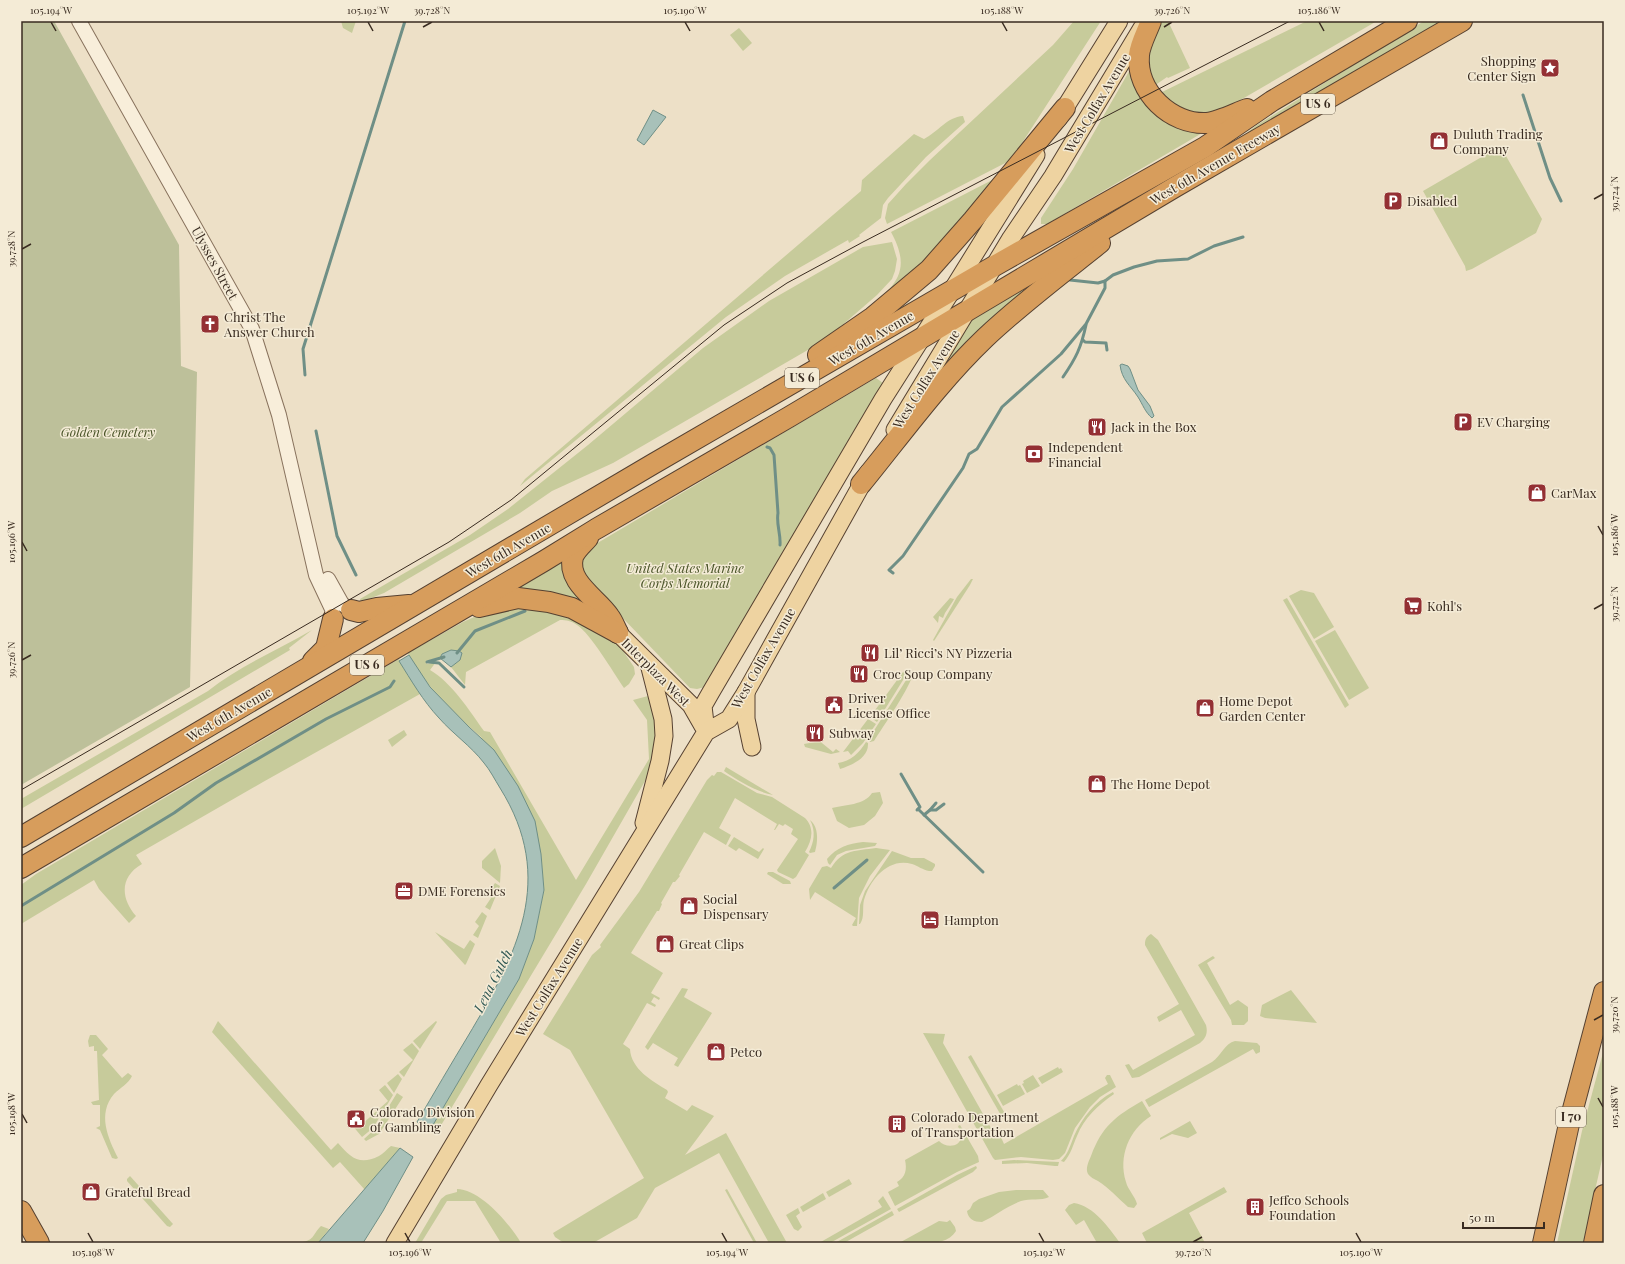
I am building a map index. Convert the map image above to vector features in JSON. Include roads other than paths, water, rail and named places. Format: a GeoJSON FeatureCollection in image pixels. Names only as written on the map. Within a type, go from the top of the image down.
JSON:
{"type":"FeatureCollection","features":[{"type":"Feature","properties":{"kind":"highway"},"geometry":{"type":"LineString","coordinates":[[1151,21],[1141,45],[1139,65],[1145,87],[1159,105],[1172,115],[1194,122],[1208,123],[1272,101]]}},
{"type":"Feature","properties":{"kind":"highway","name":"West 6th Avenue Freeway"},"geometry":{"type":"LineString","coordinates":[[996,265],[1205,147],[1272,101],[1407,21]]}},
{"type":"Feature","properties":{"kind":"highway","name":"West 6th Avenue Freeway"},"geometry":{"type":"LineString","coordinates":[[969,309],[1175,187],[1462,21]]}},
{"type":"Feature","properties":{"kind":"highway"},"geometry":{"type":"LineString","coordinates":[[653,464],[831,346],[903,294],[953,245],[1065,108]]}},
{"type":"Feature","properties":{"kind":"highway"},"geometry":{"type":"LineString","coordinates":[[861,484],[950,375],[985,338],[1036,293],[1122,225],[1175,187]]}},
{"type":"Feature","properties":{"kind":"highway","name":"West 6th Avenue"},"geometry":{"type":"LineString","coordinates":[[21,837],[653,464],[996,265]]}},
{"type":"Feature","properties":{"kind":"highway","name":"West 6th Avenue"},"geometry":{"type":"LineString","coordinates":[[21,868],[969,309]]}},
{"type":"Feature","properties":{"kind":"highway"},"geometry":{"type":"LineString","coordinates":[[596,529],[576,551],[572,565],[579,583],[609,616],[618,633]]}},
{"type":"Feature","properties":{"kind":"highway"},"geometry":{"type":"LineString","coordinates":[[445,619],[490,604],[518,598],[549,602],[572,608],[618,633]]}},
{"type":"Feature","properties":{"kind":"highway"},"geometry":{"type":"LineString","coordinates":[[351,610],[359,612],[377,608],[415,604]]}},
{"type":"Feature","properties":{"kind":"highway"},"geometry":{"type":"LineString","coordinates":[[305,670],[326,648],[332,619]]}},
{"type":"Feature","properties":{"kind":"highway","name":"I 70"},"geometry":{"type":"LineString","coordinates":[[1543,1243],[1569,1124],[1604,992]]}},
{"type":"Feature","properties":{"kind":"highway"},"geometry":{"type":"LineString","coordinates":[[1594,1243],[1604,1195]]}},
{"type":"Feature","properties":{"kind":"highway"},"geometry":{"type":"LineString","coordinates":[[21,1211],[39,1243]]}},
{"type":"Feature","properties":{"kind":"main road","name":"West Colfax Avenue"},"geometry":{"type":"LineString","coordinates":[[706,732],[703,706],[882,399],[951,292],[1118,21]]}},
{"type":"Feature","properties":{"kind":"main road","name":"West Colfax Avenue"},"geometry":{"type":"LineString","coordinates":[[395,1243],[489,1085],[706,732],[728,719],[746,692],[861,484],[996,265],[1011,238],[1053,176],[1146,21]]}},
{"type":"Feature","properties":{"kind":"main road","name":"Interplaza West"},"geometry":{"type":"LineString","coordinates":[[618,633],[691,705],[706,732]]}},
{"type":"Feature","properties":{"kind":"main road"},"geometry":{"type":"LineString","coordinates":[[639,840],[660,761],[664,736],[663,719],[649,664]]}},
{"type":"Feature","properties":{"kind":"main road"},"geometry":{"type":"LineString","coordinates":[[746,692],[746,719],[752,747]]}},
{"type":"Feature","properties":{"kind":"street","name":"Ulysses Street"},"geometry":{"type":"LineString","coordinates":[[79,21],[252,329],[279,415],[316,575],[332,609],[332,619]]}},
{"type":"Feature","properties":{"kind":"street","name":"Ulysses Street"},"geometry":{"type":"LineString","coordinates":[[310,547],[342,604],[351,610]]}},
{"type":"Feature","properties":{"kind":"water"},"geometry":{"type":"Polygon","coordinates":[[[653,110],[666,117],[644,145],[637,140],[653,110]]]}},
{"type":"Feature","properties":{"kind":"water"},"geometry":{"type":"Polygon","coordinates":[[[1122,364],[1128,366],[1130,369],[1138,390],[1150,406],[1154,416],[1152,418],[1124,379],[1120,365],[1122,364]]]}},
{"type":"Feature","properties":{"kind":"water"},"geometry":{"type":"Polygon","coordinates":[[[451,650],[462,653],[460,660],[451,667],[440,658],[442,654],[451,650]]]}},
{"type":"Feature","properties":{"kind":"water"},"geometry":{"type":"Polygon","coordinates":[[[409,655],[430,687],[494,750],[518,786],[535,821],[541,854],[544,890],[534,939],[519,979],[430,1130],[417,1122],[486,1006],[502,975],[515,945],[524,915],[528,885],[526,854],[517,821],[500,788],[479,757],[439,718],[428,705],[399,661],[409,655]]]}},
{"type":"Feature","properties":{"kind":"water"},"geometry":{"type":"Polygon","coordinates":[[[400,1148],[413,1157],[383,1211],[363,1243],[318,1243],[400,1148]]]}},
{"type":"Feature","properties":{"kind":"waterway"},"geometry":{"type":"LineString","coordinates":[[305,375],[303,349],[405,21]]}},
{"type":"Feature","properties":{"kind":"waterway"},"geometry":{"type":"LineString","coordinates":[[1523,95],[1550,178],[1561,201]]}},
{"type":"Feature","properties":{"kind":"waterway"},"geometry":{"type":"LineString","coordinates":[[1105,281],[1113,275],[1134,267],[1157,261],[1188,259],[1214,246],[1243,237]]}},
{"type":"Feature","properties":{"kind":"waterway"},"geometry":{"type":"LineString","coordinates":[[893,573],[889,570],[903,556],[963,468],[969,454],[977,449],[1002,407],[1061,354],[1086,324],[1105,288],[1105,281],[1098,283],[1070,280]]}},
{"type":"Feature","properties":{"kind":"waterway"},"geometry":{"type":"LineString","coordinates":[[1063,377],[1078,352],[1086,325]]}},
{"type":"Feature","properties":{"kind":"waterway"},"geometry":{"type":"LineString","coordinates":[[1083,340],[1085,342],[1106,343],[1107,350]]}},
{"type":"Feature","properties":{"kind":"waterway"},"geometry":{"type":"LineString","coordinates":[[316,431],[337,536],[356,575]]}},
{"type":"Feature","properties":{"kind":"waterway"},"geometry":{"type":"LineString","coordinates":[[767,447],[770,448],[774,455],[780,545]]}},
{"type":"Feature","properties":{"kind":"waterway"},"geometry":{"type":"LineString","coordinates":[[457,653],[475,631],[525,611]]}},
{"type":"Feature","properties":{"kind":"waterway"},"geometry":{"type":"LineString","coordinates":[[427,662],[444,657]]}},
{"type":"Feature","properties":{"kind":"waterway"},"geometry":{"type":"LineString","coordinates":[[429,662],[439,663],[464,687]]}},
{"type":"Feature","properties":{"kind":"waterway"},"geometry":{"type":"LineString","coordinates":[[21,906],[174,813],[216,783],[326,719],[390,687],[394,681]]}},
{"type":"Feature","properties":{"kind":"waterway"},"geometry":{"type":"LineString","coordinates":[[901,774],[920,807],[917,810]]}},
{"type":"Feature","properties":{"kind":"waterway"},"geometry":{"type":"LineString","coordinates":[[930,810],[936,803]]}},
{"type":"Feature","properties":{"kind":"waterway"},"geometry":{"type":"LineString","coordinates":[[924,815],[930,810],[936,810],[944,804]]}},
{"type":"Feature","properties":{"kind":"waterway"},"geometry":{"type":"LineString","coordinates":[[918,809],[983,872]]}},
{"type":"Feature","properties":{"kind":"waterway"},"geometry":{"type":"LineString","coordinates":[[834,888],[867,860]]}},
{"type":"Feature","properties":{"kind":"tram line"},"geometry":{"type":"LineString","coordinates":[[21,790],[449,542],[511,500],[724,325],[787,283],[863,242],[1290,21]]}},
{"type":"Feature","properties":{"kind":"place","name":"Shopping Center Sign"},"geometry":{"type":"Point","coordinates":[1550,68]}},
{"type":"Feature","properties":{"kind":"place","name":"Duluth Trading Company"},"geometry":{"type":"Point","coordinates":[1439,141]}},
{"type":"Feature","properties":{"kind":"place","name":"Disabled"},"geometry":{"type":"Point","coordinates":[1393,201]}},
{"type":"Feature","properties":{"kind":"place","name":"Christ The Answer Church"},"geometry":{"type":"Point","coordinates":[210,324]}},
{"type":"Feature","properties":{"kind":"place","name":"EV Charging"},"geometry":{"type":"Point","coordinates":[1463,422]}},
{"type":"Feature","properties":{"kind":"place","name":"Jack in the Box"},"geometry":{"type":"Point","coordinates":[1097,427]}},
{"type":"Feature","properties":{"kind":"place","name":"Independent Financial"},"geometry":{"type":"Point","coordinates":[1034,454]}},
{"type":"Feature","properties":{"kind":"place","name":"CarMax"},"geometry":{"type":"Point","coordinates":[1537,493]}},
{"type":"Feature","properties":{"kind":"place","name":"Kohl's"},"geometry":{"type":"Point","coordinates":[1413,606]}},
{"type":"Feature","properties":{"kind":"place","name":"Lil’ Ricci’s NY Pizzeria"},"geometry":{"type":"Point","coordinates":[870,653]}},
{"type":"Feature","properties":{"kind":"place","name":"Croc Soup Company"},"geometry":{"type":"Point","coordinates":[859,674]}},
{"type":"Feature","properties":{"kind":"place","name":"Driver License Office"},"geometry":{"type":"Point","coordinates":[834,705]}},
{"type":"Feature","properties":{"kind":"place","name":"Home Depot Garden Center"},"geometry":{"type":"Point","coordinates":[1205,708]}},
{"type":"Feature","properties":{"kind":"place","name":"Subway"},"geometry":{"type":"Point","coordinates":[815,733]}},
{"type":"Feature","properties":{"kind":"place","name":"The Home Depot"},"geometry":{"type":"Point","coordinates":[1097,784]}},
{"type":"Feature","properties":{"kind":"place","name":"DME Forensics"},"geometry":{"type":"Point","coordinates":[404,891]}},
{"type":"Feature","properties":{"kind":"place","name":"Social Dispensary"},"geometry":{"type":"Point","coordinates":[689,906]}},
{"type":"Feature","properties":{"kind":"place","name":"Hampton"},"geometry":{"type":"Point","coordinates":[930,920]}},
{"type":"Feature","properties":{"kind":"place","name":"Great Clips"},"geometry":{"type":"Point","coordinates":[665,944]}},
{"type":"Feature","properties":{"kind":"place","name":"Petco"},"geometry":{"type":"Point","coordinates":[716,1052]}},
{"type":"Feature","properties":{"kind":"place","name":"Colorado Division of Gambling"},"geometry":{"type":"Point","coordinates":[356,1119]}},
{"type":"Feature","properties":{"kind":"place","name":"Colorado Department of Transportation"},"geometry":{"type":"Point","coordinates":[897,1124]}},
{"type":"Feature","properties":{"kind":"place","name":"Grateful Bread"},"geometry":{"type":"Point","coordinates":[91,1192]}},
{"type":"Feature","properties":{"kind":"place","name":"Jeffco Schools Foundation"},"geometry":{"type":"Point","coordinates":[1255,1207]}},
{"type":"Feature","properties":{"kind":"park label","name":"Golden Cemetery"},"geometry":{"type":"Point","coordinates":[108,432]}},
{"type":"Feature","properties":{"kind":"park label","name":"United States Marine Corps Memorial"},"geometry":{"type":"Point","coordinates":[685,576]}},
{"type":"Feature","properties":{"kind":"water label","name":"Lena Gulch"},"geometry":{"type":"Point","coordinates":[493,981]}}]}
